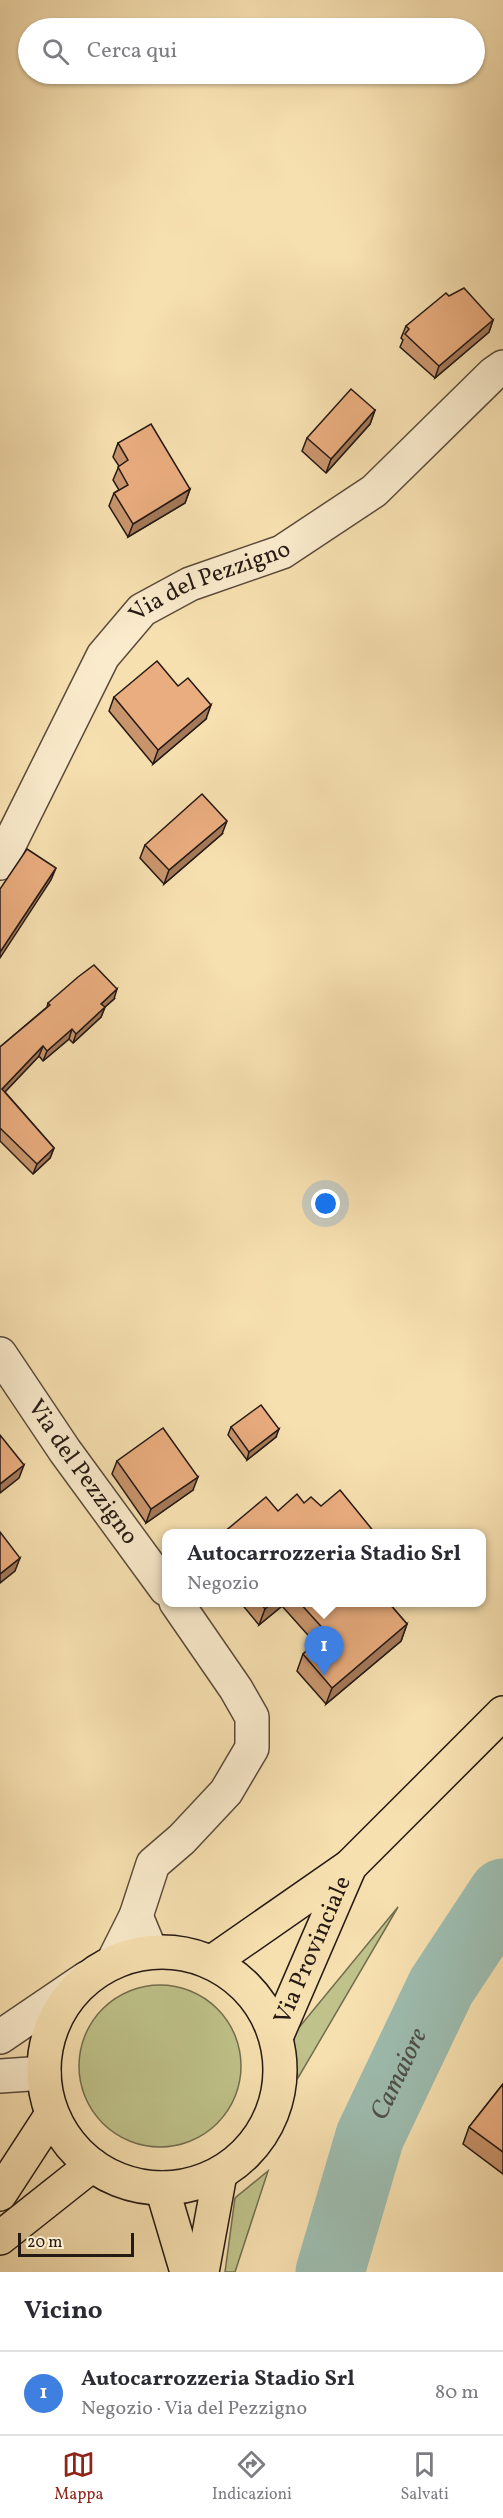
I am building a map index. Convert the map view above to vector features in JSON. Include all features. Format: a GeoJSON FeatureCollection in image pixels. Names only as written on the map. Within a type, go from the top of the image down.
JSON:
{"type":"FeatureCollection","features":[{"type":"Feature","properties":{"kind":"main road","name":"Via Provinciale"},"geometry":{"type":"LineString","coordinates":[[212,1962],[350,1866],[503,1713]]}},
{"type":"Feature","properties":{"kind":"main road","name":"Via Provinciale"},"geometry":{"type":"LineString","coordinates":[[276,2035],[350,1866]]}},
{"type":"Feature","properties":{"kind":"main road","name":"Via Provinciale"},"geometry":{"type":"LineString","coordinates":[[151,1952],[182,1953],[212,1962],[241,1980],[263,2005],[276,2035],[282,2075],[273,2115],[251,2149],[220,2174],[192,2185],[162,2188],[125,2183],[92,2165],[68,2142],[52,2114],[44,2073],[46,2046],[54,2021],[68,1998],[100,1970],[151,1952]]}},
{"type":"Feature","properties":{"kind":"main road"},"geometry":{"type":"LineString","coordinates":[[0,2194],[52,2114]]}},
{"type":"Feature","properties":{"kind":"main road"},"geometry":{"type":"LineString","coordinates":[[0,2238],[92,2165]]}},
{"type":"Feature","properties":{"kind":"main road"},"geometry":{"type":"LineString","coordinates":[[202,2272],[220,2174]]}},
{"type":"Feature","properties":{"kind":"main road"},"geometry":{"type":"LineString","coordinates":[[162,2188],[187,2272]]}},
{"type":"Feature","properties":{"kind":"street","name":"Via del Pezzigno"},"geometry":{"type":"LineString","coordinates":[[0,863],[103,656],[142,610],[190,584],[282,552],[374,491],[471,395],[503,367]]}},
{"type":"Feature","properties":{"kind":"street","name":"Via del Pezzigno"},"geometry":{"type":"LineString","coordinates":[[0,1354],[65,1451],[162,1584]]}},
{"type":"Feature","properties":{"kind":"street"},"geometry":{"type":"LineString","coordinates":[[0,2037],[100,1970],[136,1916],[153,1863],[182,1839],[226,1792],[252,1748],[252,1717],[236,1689],[179,1607]]}},
{"type":"Feature","properties":{"kind":"street"},"geometry":{"type":"LineString","coordinates":[[136,1916],[151,1952]]}},
{"type":"Feature","properties":{"kind":"street"},"geometry":{"type":"LineString","coordinates":[[0,2076],[44,2073]]}},
{"type":"Feature","properties":{"kind":"green space"},"geometry":{"type":"Polygon","coordinates":[[[398,1907],[298,2078],[292,2036],[398,1907]]]}},
{"type":"Feature","properties":{"kind":"green space"},"geometry":{"type":"Polygon","coordinates":[[[160,1985],[176,1986],[191,1991],[218,2008],[235,2035],[240,2050],[240,2082],[235,2097],[218,2124],[191,2141],[176,2146],[160,2147],[144,2146],[129,2141],[102,2124],[85,2097],[80,2082],[79,2066],[80,2050],[85,2035],[102,2008],[129,1991],[144,1986],[160,1985]]]}},
{"type":"Feature","properties":{"kind":"green space"},"geometry":{"type":"Polygon","coordinates":[[[268,2171],[235,2272],[225,2272],[235,2198],[268,2171]]]}},
{"type":"Feature","properties":{"kind":"building"},"geometry":{"type":"Polygon","coordinates":[[[464,288],[493,320],[439,366],[405,334],[409,329],[406,326],[446,293],[449,296],[464,288]]]}},
{"type":"Feature","properties":{"kind":"building"},"geometry":{"type":"Polygon","coordinates":[[[351,389],[375,410],[331,459],[307,438],[351,389]]]}},
{"type":"Feature","properties":{"kind":"building"},"geometry":{"type":"Polygon","coordinates":[[[151,424],[190,489],[133,524],[114,493],[128,485],[118,467],[128,460],[118,443],[151,424]]]}},
{"type":"Feature","properties":{"kind":"building"},"geometry":{"type":"Polygon","coordinates":[[[157,661],[178,686],[188,678],[211,705],[158,750],[114,697],[157,661]]]}},
{"type":"Feature","properties":{"kind":"building"},"geometry":{"type":"Polygon","coordinates":[[[202,794],[227,821],[169,870],[145,845],[202,794]]]}},
{"type":"Feature","properties":{"kind":"building"},"geometry":{"type":"Polygon","coordinates":[[[27,849],[56,868],[0,952],[0,889],[27,849]]]}},
{"type":"Feature","properties":{"kind":"building"},"geometry":{"type":"Polygon","coordinates":[[[94,965],[117,989],[101,1004],[105,1007],[76,1034],[72,1029],[47,1051],[43,1046],[2,1089],[54,1148],[37,1164],[0,1128],[0,1047],[94,965]]]}},
{"type":"Feature","properties":{"kind":"building"},"geometry":{"type":"Polygon","coordinates":[[[261,1405],[279,1429],[249,1452],[231,1427],[261,1405]]]}},
{"type":"Feature","properties":{"kind":"building"},"geometry":{"type":"Polygon","coordinates":[[[163,1428],[198,1477],[151,1509],[117,1461],[163,1428]]]}},
{"type":"Feature","properties":{"kind":"building"},"geometry":{"type":"Polygon","coordinates":[[[0,1435],[24,1465],[0,1484],[0,1435]]]}},
{"type":"Feature","properties":{"kind":"building"},"geometry":{"type":"Polygon","coordinates":[[[340,1490],[372,1529],[228,1529],[266,1497],[278,1511],[297,1494],[304,1503],[311,1497],[321,1506],[340,1490]]]}},
{"type":"Feature","properties":{"kind":"building"},"geometry":{"type":"Polygon","coordinates":[[[0,1532],[20,1558],[0,1574],[0,1532]]]}},
{"type":"Feature","properties":{"kind":"building"},"geometry":{"type":"Polygon","coordinates":[[[304,1607],[392,1607],[407,1624],[332,1688],[303,1654],[327,1633],[304,1607]]]}},
{"type":"Feature","properties":{"kind":"building"},"geometry":{"type":"Polygon","coordinates":[[[503,2084],[503,2152],[469,2127],[503,2084]]]}},
{"type":"Feature","properties":{"kind":"waterway","name":"Camaiore"},"geometry":{"type":"LineString","coordinates":[[330,2272],[370,2136],[441,1987],[503,1893]]}},
{"type":"Feature","properties":{"kind":"place","name":"Autocarrozzeria Stadio Srl"},"geometry":{"type":"Point","coordinates":[324,1676]}}]}
